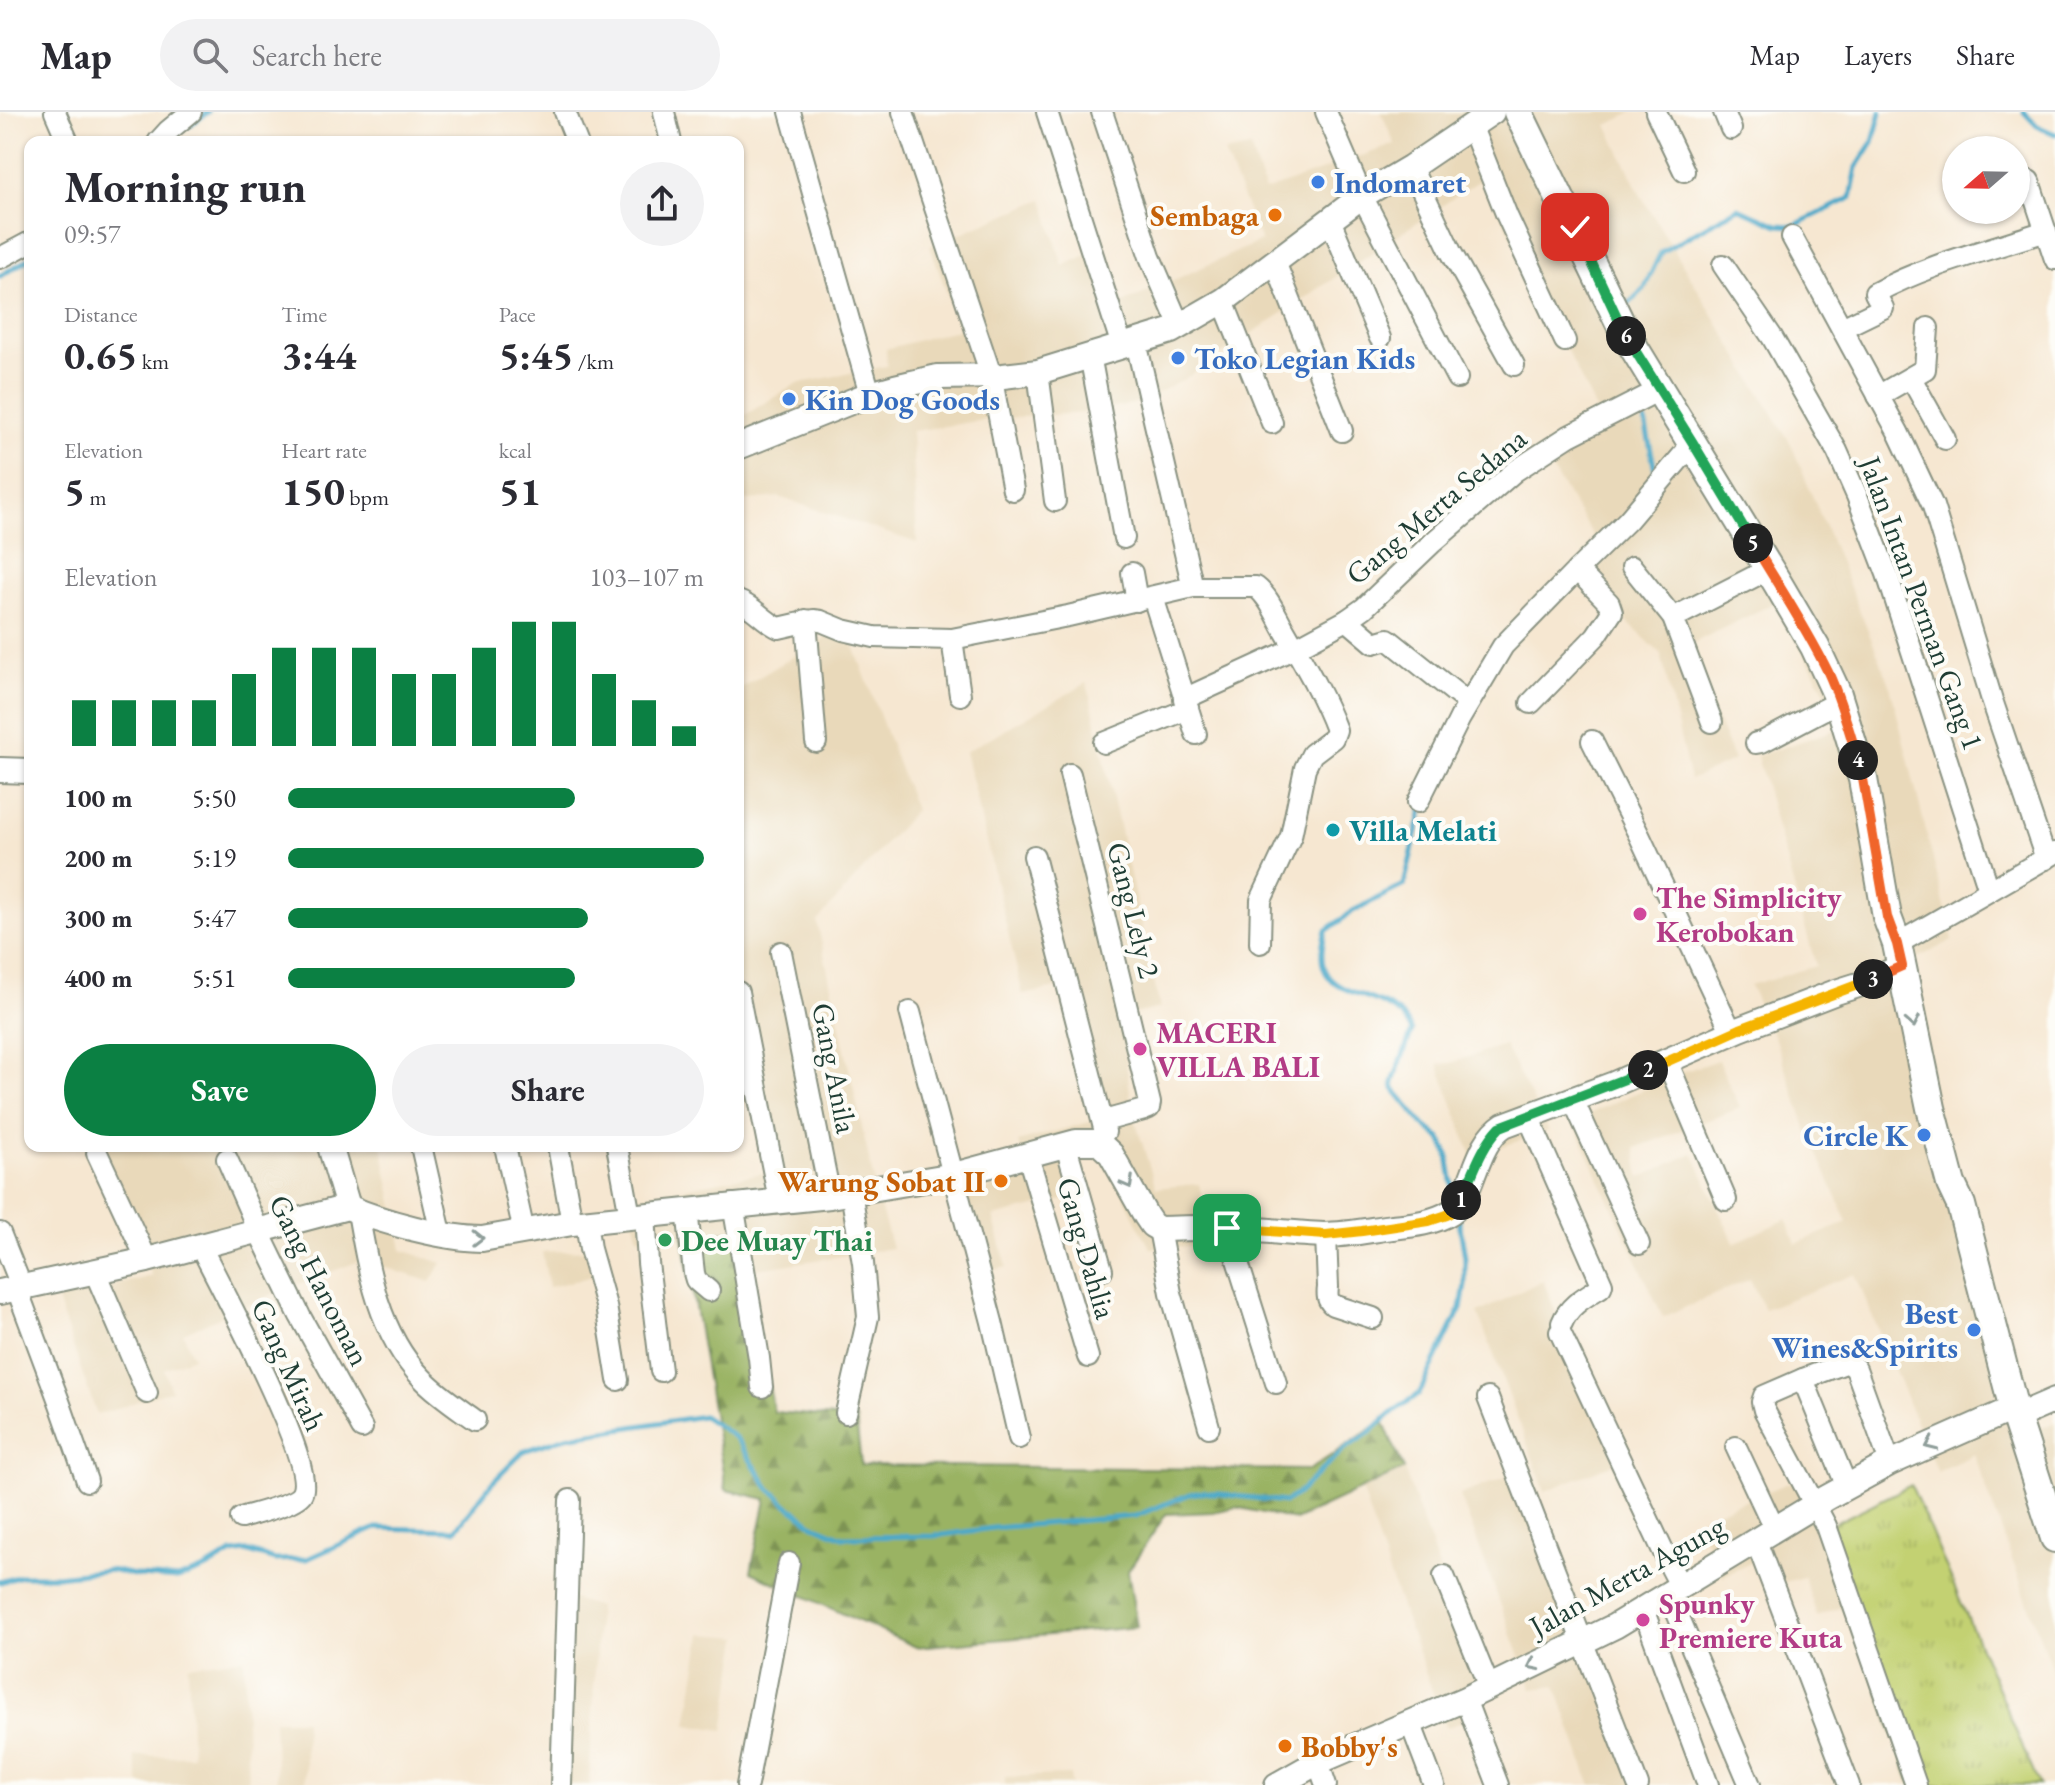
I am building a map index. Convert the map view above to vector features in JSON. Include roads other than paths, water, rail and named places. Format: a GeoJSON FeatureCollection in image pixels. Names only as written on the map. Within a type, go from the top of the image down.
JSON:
{"type":"FeatureCollection","features":[{"type":"Feature","properties":{"kind":"main road"},"geometry":{"type":"LineString","coordinates":[[1518,112],[1625,333],[1815,647],[1840,701],[1863,779],[1887,917],[1900,955],[1988,1365],[2055,1538]]}},
{"type":"Feature","properties":{"kind":"main road"},"geometry":{"type":"LineString","coordinates":[[2009,1415],[2055,1563]]}},
{"type":"Feature","properties":{"kind":"street"},"geometry":{"type":"LineString","coordinates":[[55,112],[65,136]]}},
{"type":"Feature","properties":{"kind":"street"},"geometry":{"type":"LineString","coordinates":[[163,136],[191,112]]}},
{"type":"Feature","properties":{"kind":"street"},"geometry":{"type":"LineString","coordinates":[[565,112],[575,136]]}},
{"type":"Feature","properties":{"kind":"street"},"geometry":{"type":"LineString","coordinates":[[664,112],[670,136]]}},
{"type":"Feature","properties":{"kind":"street"},"geometry":{"type":"LineString","coordinates":[[790,112],[870,394]]}},
{"type":"Feature","properties":{"kind":"street"},"geometry":{"type":"LineString","coordinates":[[903,112],[991,375],[1013,490]]}},
{"type":"Feature","properties":{"kind":"street"},"geometry":{"type":"LineString","coordinates":[[1047,112],[1129,344],[1191,579]]}},
{"type":"Feature","properties":{"kind":"street"},"geometry":{"type":"LineString","coordinates":[[1102,112],[1150,257],[1180,327]]}},
{"type":"Feature","properties":{"kind":"street"},"geometry":{"type":"LineString","coordinates":[[1326,112],[1362,196],[1457,378]]}},
{"type":"Feature","properties":{"kind":"street"},"geometry":{"type":"LineString","coordinates":[[744,445],[870,394],[938,377],[1038,372],[1180,327],[1223,301],[1362,196],[1492,112]]}},
{"type":"Feature","properties":{"kind":"street"},"geometry":{"type":"LineString","coordinates":[[1656,112],[1684,171]]}},
{"type":"Feature","properties":{"kind":"street"},"geometry":{"type":"LineString","coordinates":[[1471,125],[1501,203],[1565,341]]}},
{"type":"Feature","properties":{"kind":"street"},"geometry":{"type":"LineString","coordinates":[[1411,167],[1451,252],[1514,365]]}},
{"type":"Feature","properties":{"kind":"street"},"geometry":{"type":"LineString","coordinates":[[2030,184],[2055,259]]}},
{"type":"Feature","properties":{"kind":"street"},"geometry":{"type":"LineString","coordinates":[[1330,220],[1380,338]]}},
{"type":"Feature","properties":{"kind":"street"},"geometry":{"type":"LineString","coordinates":[[1842,328],[1883,308],[1875,293],[1898,282],[2046,231]]}},
{"type":"Feature","properties":{"kind":"street"},"geometry":{"type":"LineString","coordinates":[[13,1290],[353,1210],[441,1233],[482,1239],[579,1222],[841,1194],[954,1175],[1087,1141],[1098,1142],[1111,1154],[1146,1216],[1159,1229],[1227,1228],[1326,1235],[1417,1224],[1447,1215],[1457,1206],[1476,1164],[1495,1133],[1504,1125],[1573,1100],[1814,1000],[1871,981],[1900,955],[1989,890],[2050,856],[1992,700],[1933,506],[1910,455],[1792,237]]}},
{"type":"Feature","properties":{"kind":"street"},"geometry":{"type":"LineString","coordinates":[[0,258],[24,245]]}},
{"type":"Feature","properties":{"kind":"street"},"geometry":{"type":"LineString","coordinates":[[1275,262],[1342,431]]}},
{"type":"Feature","properties":{"kind":"street","name":"Jalan Intan Perman Gang 1"},"geometry":{"type":"LineString","coordinates":[[1723,265],[1772,337],[1837,451],[1857,496],[1887,574],[1989,890]]}},
{"type":"Feature","properties":{"kind":"street"},"geometry":{"type":"LineString","coordinates":[[1223,301],[1272,423]]}},
{"type":"Feature","properties":{"kind":"street"},"geometry":{"type":"LineString","coordinates":[[1878,396],[1925,369],[1928,328]]}},
{"type":"Feature","properties":{"kind":"street"},"geometry":{"type":"LineString","coordinates":[[1090,355],[1124,538]]}},
{"type":"Feature","properties":{"kind":"street"},"geometry":{"type":"LineString","coordinates":[[1038,372],[1055,501]]}},
{"type":"Feature","properties":{"kind":"street"},"geometry":{"type":"LineString","coordinates":[[1911,378],[1945,439]]}},
{"type":"Feature","properties":{"kind":"street","name":"Gang Merta Sedana"},"geometry":{"type":"LineString","coordinates":[[1104,743],[1347,620],[1523,466],[1569,436],[1659,390]]}},
{"type":"Feature","properties":{"kind":"street"},"geometry":{"type":"LineString","coordinates":[[1418,802],[1468,703],[1503,646],[1628,520],[1693,443]]}},
{"type":"Feature","properties":{"kind":"street"},"geometry":{"type":"LineString","coordinates":[[1632,567],[1673,618],[1712,722]]}},
{"type":"Feature","properties":{"kind":"street"},"geometry":{"type":"LineString","coordinates":[[1673,618],[1769,569]]}},
{"type":"Feature","properties":{"kind":"street"},"geometry":{"type":"LineString","coordinates":[[1531,703],[1596,636],[1612,612],[1609,603],[1577,570]]}},
{"type":"Feature","properties":{"kind":"street"},"geometry":{"type":"LineString","coordinates":[[1132,573],[1145,599],[1196,734]]}},
{"type":"Feature","properties":{"kind":"street"},"geometry":{"type":"LineString","coordinates":[[744,604],[779,628],[806,620],[821,621],[874,637],[952,639],[1193,587],[1256,587],[1267,599],[1295,648],[1320,694],[1336,733],[1312,754],[1305,768],[1291,836],[1261,900],[1260,943]]}},
{"type":"Feature","properties":{"kind":"street"},"geometry":{"type":"LineString","coordinates":[[806,620],[816,742]]}},
{"type":"Feature","properties":{"kind":"street"},"geometry":{"type":"LineString","coordinates":[[1347,620],[1374,643],[1388,639],[1468,703]]}},
{"type":"Feature","properties":{"kind":"street"},"geometry":{"type":"LineString","coordinates":[[952,639],[960,695]]}},
{"type":"Feature","properties":{"kind":"street"},"geometry":{"type":"LineString","coordinates":[[1756,743],[1840,701]]}},
{"type":"Feature","properties":{"kind":"street"},"geometry":{"type":"LineString","coordinates":[[1592,741],[1732,1033]]}},
{"type":"Feature","properties":{"kind":"street"},"geometry":{"type":"LineString","coordinates":[[0,770],[24,771]]}},
{"type":"Feature","properties":{"kind":"street","name":"Gang Lely 2"},"geometry":{"type":"LineString","coordinates":[[1070,774],[1150,1103],[1149,1108],[1144,1110],[1104,1121]]}},
{"type":"Feature","properties":{"kind":"street"},"geometry":{"type":"LineString","coordinates":[[1034,856],[1104,1121],[1105,1148]]}},
{"type":"Feature","properties":{"kind":"street","name":"Gang Anila"},"geometry":{"type":"LineString","coordinates":[[781,952],[841,1194],[863,1263],[868,1312],[846,1413]]}},
{"type":"Feature","properties":{"kind":"street"},"geometry":{"type":"LineString","coordinates":[[910,1012],[992,1322],[1019,1438]]}},
{"type":"Feature","properties":{"kind":"street"},"geometry":{"type":"LineString","coordinates":[[744,1022],[779,1200]]}},
{"type":"Feature","properties":{"kind":"street"},"geometry":{"type":"LineString","coordinates":[[1667,1061],[1726,1200]]}},
{"type":"Feature","properties":{"kind":"street"},"geometry":{"type":"LineString","coordinates":[[1573,1100],[1639,1244]]}},
{"type":"Feature","properties":{"kind":"street"},"geometry":{"type":"LineString","coordinates":[[1528,1116],[1602,1284],[1580,1299],[1563,1318],[1561,1328],[1675,1590],[1750,1785]]}},
{"type":"Feature","properties":{"kind":"street"},"geometry":{"type":"LineString","coordinates":[[1066,1146],[1102,1270]]}},
{"type":"Feature","properties":{"kind":"street"},"geometry":{"type":"LineString","coordinates":[[332,1152],[353,1210],[380,1308],[392,1334],[408,1362],[423,1379],[475,1420]]}},
{"type":"Feature","properties":{"kind":"street"},"geometry":{"type":"LineString","coordinates":[[422,1152],[441,1233]]}},
{"type":"Feature","properties":{"kind":"street"},"geometry":{"type":"LineString","coordinates":[[506,1152],[524,1232]]}},
{"type":"Feature","properties":{"kind":"street"},"geometry":{"type":"LineString","coordinates":[[560,1152],[606,1306],[618,1380]]}},
{"type":"Feature","properties":{"kind":"street"},"geometry":{"type":"LineString","coordinates":[[619,1152],[638,1215],[648,1263],[661,1371]]}},
{"type":"Feature","properties":{"kind":"street"},"geometry":{"type":"LineString","coordinates":[[97,1153],[147,1260]]}},
{"type":"Feature","properties":{"kind":"street","name":"Gang Dahlia"},"geometry":{"type":"LineString","coordinates":[[1028,1156],[1088,1357]]}},
{"type":"Feature","properties":{"kind":"street","name":"Gang Hanoman"},"geometry":{"type":"LineString","coordinates":[[227,1159],[317,1349],[362,1428]]}},
{"type":"Feature","properties":{"kind":"street"},"geometry":{"type":"LineString","coordinates":[[733,1204],[762,1387]]}},
{"type":"Feature","properties":{"kind":"street"},"geometry":{"type":"LineString","coordinates":[[687,1210],[694,1273],[696,1280],[709,1291]]}},
{"type":"Feature","properties":{"kind":"street"},"geometry":{"type":"LineString","coordinates":[[1227,1228],[1276,1383]]}},
{"type":"Feature","properties":{"kind":"street"},"geometry":{"type":"LineString","coordinates":[[1159,1229],[1171,1293],[1209,1427]]}},
{"type":"Feature","properties":{"kind":"street"},"geometry":{"type":"LineString","coordinates":[[0,1233],[13,1290],[60,1404],[87,1481]]}},
{"type":"Feature","properties":{"kind":"street"},"geometry":{"type":"LineString","coordinates":[[1326,1235],[1328,1299],[1333,1305],[1373,1318]]}},
{"type":"Feature","properties":{"kind":"street","name":"Gang Mirah"},"geometry":{"type":"LineString","coordinates":[[201,1247],[286,1419],[303,1480],[303,1491],[297,1500],[241,1518]]}},
{"type":"Feature","properties":{"kind":"street"},"geometry":{"type":"LineString","coordinates":[[95,1272],[147,1393]]}},
{"type":"Feature","properties":{"kind":"street"},"geometry":{"type":"LineString","coordinates":[[1890,1463],[1856,1369],[1848,1362],[1766,1394],[1762,1402],[1774,1429],[1826,1526],[1916,1785]]}},
{"type":"Feature","properties":{"kind":"street"},"geometry":{"type":"LineString","coordinates":[[1803,1379],[1847,1487]]}},
{"type":"Feature","properties":{"kind":"street"},"geometry":{"type":"LineString","coordinates":[[1488,1398],[1638,1785]]}},
{"type":"Feature","properties":{"kind":"street","name":"Jalan Merta Agung"},"geometry":{"type":"LineString","coordinates":[[1277,1785],[1322,1773],[1410,1722],[1465,1699],[1615,1626],[1890,1463],[2055,1400]]}},
{"type":"Feature","properties":{"kind":"street"},"geometry":{"type":"LineString","coordinates":[[1736,1447],[1849,1785]]}},
{"type":"Feature","properties":{"kind":"street"},"geometry":{"type":"LineString","coordinates":[[561,1785],[570,1500]]}},
{"type":"Feature","properties":{"kind":"street"},"geometry":{"type":"LineString","coordinates":[[747,1785],[789,1563]]}},
{"type":"Feature","properties":{"kind":"street"},"geometry":{"type":"LineString","coordinates":[[1444,1576],[1489,1687]]}},
{"type":"Feature","properties":{"kind":"street"},"geometry":{"type":"LineString","coordinates":[[1643,1609],[1708,1785]]}},
{"type":"Feature","properties":{"kind":"street"},"geometry":{"type":"LineString","coordinates":[[1465,1699],[1498,1785]]}},
{"type":"Feature","properties":{"kind":"street"},"geometry":{"type":"LineString","coordinates":[[1410,1722],[1434,1785]]}},
{"type":"Feature","properties":{"kind":"waterway"},"geometry":{"type":"LineString","coordinates":[[189,126],[208,112]]}},
{"type":"Feature","properties":{"kind":"waterway"},"geometry":{"type":"LineString","coordinates":[[1623,309],[1644,289],[1661,252],[1738,208],[1778,225],[1793,226],[1851,198],[1857,167],[1873,142],[1881,112]]}},
{"type":"Feature","properties":{"kind":"waterway"},"geometry":{"type":"LineString","coordinates":[[2024,112],[2037,126],[2055,134]]}},
{"type":"Feature","properties":{"kind":"waterway"},"geometry":{"type":"LineString","coordinates":[[0,276],[24,262]]}},
{"type":"Feature","properties":{"kind":"waterway"},"geometry":{"type":"LineString","coordinates":[[1649,404],[1644,416],[1656,475]]}},
{"type":"Feature","properties":{"kind":"waterway"},"geometry":{"type":"LineString","coordinates":[[1423,806],[1404,885],[1353,911],[1326,931],[1322,953],[1324,969],[1332,980],[1343,988],[1388,1006],[1402,1016],[1412,1031],[1393,1082],[1394,1089],[1423,1124],[1441,1139],[1448,1155],[1454,1194]]}},
{"type":"Feature","properties":{"kind":"waterway"},"geometry":{"type":"LineString","coordinates":[[0,1582],[21,1576],[57,1576],[109,1570],[178,1579],[207,1568],[232,1553],[246,1551],[275,1560],[307,1559],[376,1528],[455,1530],[491,1484],[524,1451],[566,1437],[703,1416],[736,1438],[769,1488],[790,1507],[814,1525],[843,1537],[934,1536],[1135,1516],[1190,1494],[1205,1492],[1285,1502],[1343,1450],[1419,1394],[1461,1308],[1465,1257],[1458,1215]]}},
{"type":"Feature","properties":{"kind":"place","name":"Indomaret"},"geometry":{"type":"Point","coordinates":[1318,182]}},
{"type":"Feature","properties":{"kind":"place","name":"Sembaga"},"geometry":{"type":"Point","coordinates":[1275,215]}},
{"type":"Feature","properties":{"kind":"place","name":"Toko Legian Kids"},"geometry":{"type":"Point","coordinates":[1178,358]}},
{"type":"Feature","properties":{"kind":"place","name":"Kin Dog Goods"},"geometry":{"type":"Point","coordinates":[789,399]}},
{"type":"Feature","properties":{"kind":"place","name":"Villa Melati"},"geometry":{"type":"Point","coordinates":[1333,830]}},
{"type":"Feature","properties":{"kind":"place","name":"The Simplicity Kerobokan"},"geometry":{"type":"Point","coordinates":[1640,914]}},
{"type":"Feature","properties":{"kind":"place","name":"MACERI VILLA BALI"},"geometry":{"type":"Point","coordinates":[1140,1049]}},
{"type":"Feature","properties":{"kind":"place","name":"Circle K"},"geometry":{"type":"Point","coordinates":[1924,1135]}},
{"type":"Feature","properties":{"kind":"place","name":"Warung Sobat II"},"geometry":{"type":"Point","coordinates":[1001,1181]}},
{"type":"Feature","properties":{"kind":"place","name":"Dee Muay Thai"},"geometry":{"type":"Point","coordinates":[665,1240]}},
{"type":"Feature","properties":{"kind":"place","name":"Best Wines&Spirits"},"geometry":{"type":"Point","coordinates":[1974,1330]}},
{"type":"Feature","properties":{"kind":"place","name":"Spunky Premiere Kuta"},"geometry":{"type":"Point","coordinates":[1643,1620]}},
{"type":"Feature","properties":{"kind":"place","name":"Bobby's"},"geometry":{"type":"Point","coordinates":[1285,1746]}}]}
